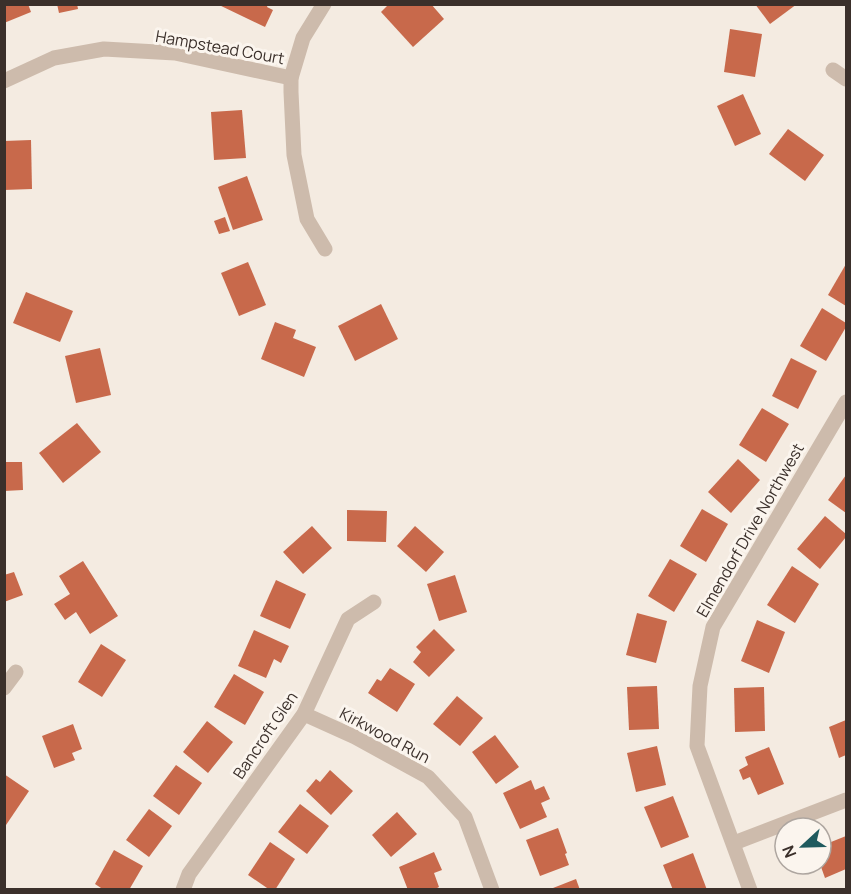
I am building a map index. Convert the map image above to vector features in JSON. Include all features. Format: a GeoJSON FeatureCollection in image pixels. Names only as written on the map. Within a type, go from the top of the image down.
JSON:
{"type":"FeatureCollection","features":[{"type":"Feature","properties":{"kind":"street"},"geometry":{"type":"LineString","coordinates":[[324,4],[303,38],[291,78],[294,155],[307,219],[325,249]]}},
{"type":"Feature","properties":{"kind":"street","name":"Hampstead Court"},"geometry":{"type":"LineString","coordinates":[[4,81],[54,58],[104,49],[175,53],[291,78]]}},
{"type":"Feature","properties":{"kind":"street"},"geometry":{"type":"LineString","coordinates":[[833,70],[846,79]]}},
{"type":"Feature","properties":{"kind":"street","name":"Elmendorf Drive Northwest"},"geometry":{"type":"LineString","coordinates":[[750,890],[698,746],[700,686],[713,627],[846,402]]}},
{"type":"Feature","properties":{"kind":"street","name":"Bancroft Glen"},"geometry":{"type":"LineString","coordinates":[[183,890],[189,874],[304,714],[348,619],[374,602]]}},
{"type":"Feature","properties":{"kind":"street"},"geometry":{"type":"LineString","coordinates":[[4,688],[16,672]]}},
{"type":"Feature","properties":{"kind":"street","name":"Kirkwood Run"},"geometry":{"type":"LineString","coordinates":[[304,714],[355,737],[428,777],[465,817],[492,890]]}},
{"type":"Feature","properties":{"kind":"street"},"geometry":{"type":"LineString","coordinates":[[734,843],[846,800]]}},
{"type":"Feature","properties":{"kind":"building"},"geometry":{"type":"Polygon","coordinates":[[[4,4],[28,4],[31,12],[4,23],[4,4]]]}},
{"type":"Feature","properties":{"kind":"building"},"geometry":{"type":"Polygon","coordinates":[[[57,4],[77,4],[78,9],[59,13],[57,4]]]}},
{"type":"Feature","properties":{"kind":"building"},"geometry":{"type":"Polygon","coordinates":[[[217,4],[268,4],[267,7],[273,10],[265,27],[217,4]]]}},
{"type":"Feature","properties":{"kind":"building"},"geometry":{"type":"Polygon","coordinates":[[[389,4],[431,4],[444,19],[413,47],[381,12],[389,4]]]}},
{"type":"Feature","properties":{"kind":"building"},"geometry":{"type":"Polygon","coordinates":[[[755,4],[797,4],[770,24],[755,4]]]}},
{"type":"Feature","properties":{"kind":"building"},"geometry":{"type":"Polygon","coordinates":[[[730,29],[762,34],[755,77],[724,72],[730,29]]]}},
{"type":"Feature","properties":{"kind":"building"},"geometry":{"type":"Polygon","coordinates":[[[743,94],[761,134],[735,146],[717,106],[743,94]]]}},
{"type":"Feature","properties":{"kind":"building"},"geometry":{"type":"Polygon","coordinates":[[[242,110],[246,158],[214,160],[211,112],[242,110]]]}},
{"type":"Feature","properties":{"kind":"building"},"geometry":{"type":"Polygon","coordinates":[[[788,129],[824,155],[805,181],[769,154],[788,129]]]}},
{"type":"Feature","properties":{"kind":"building"},"geometry":{"type":"Polygon","coordinates":[[[31,140],[32,189],[4,190],[4,141],[31,140]]]}},
{"type":"Feature","properties":{"kind":"building"},"geometry":{"type":"Polygon","coordinates":[[[247,176],[263,220],[233,230],[218,187],[247,176]]]}},
{"type":"Feature","properties":{"kind":"building"},"geometry":{"type":"Polygon","coordinates":[[[225,217],[230,231],[219,234],[214,221],[225,217]]]}},
{"type":"Feature","properties":{"kind":"building"},"geometry":{"type":"Polygon","coordinates":[[[248,262],[266,305],[239,316],[221,273],[248,262]]]}},
{"type":"Feature","properties":{"kind":"building"},"geometry":{"type":"Polygon","coordinates":[[[846,264],[846,306],[828,295],[846,264]]]}},
{"type":"Feature","properties":{"kind":"building"},"geometry":{"type":"Polygon","coordinates":[[[26,292],[73,311],[60,342],[13,323],[26,292]]]}},
{"type":"Feature","properties":{"kind":"building"},"geometry":{"type":"Polygon","coordinates":[[[381,304],[398,339],[355,361],[338,326],[381,304]]]}},
{"type":"Feature","properties":{"kind":"building"},"geometry":{"type":"Polygon","coordinates":[[[822,308],[846,323],[846,327],[826,361],[800,346],[822,308]]]}},
{"type":"Feature","properties":{"kind":"building"},"geometry":{"type":"Polygon","coordinates":[[[275,322],[296,330],[293,338],[316,347],[304,377],[261,359],[275,322]]]}},
{"type":"Feature","properties":{"kind":"building"},"geometry":{"type":"Polygon","coordinates":[[[100,348],[111,395],[76,403],[65,356],[100,348]]]}},
{"type":"Feature","properties":{"kind":"building"},"geometry":{"type":"Polygon","coordinates":[[[791,358],[817,371],[798,409],[772,396],[791,358]]]}},
{"type":"Feature","properties":{"kind":"building"},"geometry":{"type":"Polygon","coordinates":[[[762,408],[789,424],[766,462],[739,445],[762,408]]]}},
{"type":"Feature","properties":{"kind":"building"},"geometry":{"type":"Polygon","coordinates":[[[77,423],[101,452],[63,483],[39,453],[77,423]]]}},
{"type":"Feature","properties":{"kind":"building"},"geometry":{"type":"Polygon","coordinates":[[[738,459],[760,480],[731,513],[708,492],[738,459]]]}},
{"type":"Feature","properties":{"kind":"building"},"geometry":{"type":"Polygon","coordinates":[[[4,462],[22,462],[23,490],[4,491],[4,462]]]}},
{"type":"Feature","properties":{"kind":"building"},"geometry":{"type":"Polygon","coordinates":[[[846,475],[846,513],[828,500],[846,475]]]}},
{"type":"Feature","properties":{"kind":"building"},"geometry":{"type":"Polygon","coordinates":[[[702,509],[728,524],[706,562],[680,546],[702,509]]]}},
{"type":"Feature","properties":{"kind":"building"},"geometry":{"type":"Polygon","coordinates":[[[347,510],[387,511],[386,542],[347,541],[347,510]]]}},
{"type":"Feature","properties":{"kind":"building"},"geometry":{"type":"Polygon","coordinates":[[[825,516],[846,534],[846,537],[820,569],[797,549],[825,516]]]}},
{"type":"Feature","properties":{"kind":"building"},"geometry":{"type":"Polygon","coordinates":[[[312,526],[332,548],[303,574],[283,552],[312,526]]]}},
{"type":"Feature","properties":{"kind":"building"},"geometry":{"type":"Polygon","coordinates":[[[415,526],[444,552],[426,572],[397,546],[415,526]]]}},
{"type":"Feature","properties":{"kind":"building"},"geometry":{"type":"Polygon","coordinates":[[[670,559],[697,574],[674,612],[648,596],[670,559]]]}},
{"type":"Feature","properties":{"kind":"building"},"geometry":{"type":"Polygon","coordinates":[[[83,561],[118,616],[90,634],[76,612],[65,620],[54,604],[70,594],[59,576],[83,561]]]}},
{"type":"Feature","properties":{"kind":"building"},"geometry":{"type":"Polygon","coordinates":[[[792,566],[819,584],[795,623],[767,605],[792,566]]]}},
{"type":"Feature","properties":{"kind":"building"},"geometry":{"type":"Polygon","coordinates":[[[14,572],[23,595],[4,602],[4,575],[14,572]]]}},
{"type":"Feature","properties":{"kind":"building"},"geometry":{"type":"Polygon","coordinates":[[[455,575],[467,612],[439,621],[427,584],[455,575]]]}},
{"type":"Feature","properties":{"kind":"building"},"geometry":{"type":"Polygon","coordinates":[[[276,580],[306,594],[290,629],[260,616],[276,580]]]}},
{"type":"Feature","properties":{"kind":"building"},"geometry":{"type":"Polygon","coordinates":[[[637,613],[667,621],[656,663],[626,655],[637,613]]]}},
{"type":"Feature","properties":{"kind":"building"},"geometry":{"type":"Polygon","coordinates":[[[757,620],[785,632],[769,673],[741,661],[757,620]]]}},
{"type":"Feature","properties":{"kind":"building"},"geometry":{"type":"Polygon","coordinates":[[[434,629],[455,650],[429,677],[413,662],[421,652],[416,647],[434,629]]]}},
{"type":"Feature","properties":{"kind":"building"},"geometry":{"type":"Polygon","coordinates":[[[254,630],[289,646],[281,663],[274,659],[266,678],[238,666],[254,630]]]}},
{"type":"Feature","properties":{"kind":"building"},"geometry":{"type":"Polygon","coordinates":[[[101,644],[126,660],[102,697],[78,682],[101,644]]]}},
{"type":"Feature","properties":{"kind":"building"},"geometry":{"type":"Polygon","coordinates":[[[390,668],[415,684],[397,712],[368,693],[377,679],[381,681],[390,668]]]}},
{"type":"Feature","properties":{"kind":"building"},"geometry":{"type":"Polygon","coordinates":[[[234,674],[264,692],[245,725],[214,707],[234,674]]]}},
{"type":"Feature","properties":{"kind":"building"},"geometry":{"type":"Polygon","coordinates":[[[657,686],[659,729],[629,730],[627,687],[657,686]]]}},
{"type":"Feature","properties":{"kind":"building"},"geometry":{"type":"Polygon","coordinates":[[[764,687],[765,731],[735,732],[734,688],[764,687]]]}},
{"type":"Feature","properties":{"kind":"building"},"geometry":{"type":"Polygon","coordinates":[[[457,696],[483,718],[460,746],[433,724],[457,696]]]}},
{"type":"Feature","properties":{"kind":"building"},"geometry":{"type":"Polygon","coordinates":[[[846,720],[846,755],[839,758],[829,727],[846,720]]]}},
{"type":"Feature","properties":{"kind":"building"},"geometry":{"type":"Polygon","coordinates":[[[207,721],[233,742],[208,773],[183,752],[207,721]]]}},
{"type":"Feature","properties":{"kind":"building"},"geometry":{"type":"Polygon","coordinates":[[[73,724],[82,749],[72,753],[75,760],[54,768],[42,736],[73,724]]]}},
{"type":"Feature","properties":{"kind":"building"},"geometry":{"type":"Polygon","coordinates":[[[495,735],[519,767],[496,784],[472,752],[495,735]]]}},
{"type":"Feature","properties":{"kind":"building"},"geometry":{"type":"Polygon","coordinates":[[[657,746],[666,785],[636,792],[627,753],[657,746]]]}},
{"type":"Feature","properties":{"kind":"building"},"geometry":{"type":"Polygon","coordinates":[[[769,747],[784,784],[758,795],[750,777],[743,780],[739,770],[748,765],[745,757],[769,747]]]}},
{"type":"Feature","properties":{"kind":"building"},"geometry":{"type":"Polygon","coordinates":[[[176,765],[202,783],[179,815],[153,796],[176,765]]]}},
{"type":"Feature","properties":{"kind":"building"},"geometry":{"type":"Polygon","coordinates":[[[330,770],[353,791],[331,815],[306,791],[316,779],[320,782],[330,770]]]}},
{"type":"Feature","properties":{"kind":"building"},"geometry":{"type":"Polygon","coordinates":[[[4,774],[29,791],[4,828],[4,774]]]}},
{"type":"Feature","properties":{"kind":"building"},"geometry":{"type":"Polygon","coordinates":[[[531,780],[535,790],[544,786],[550,799],[541,803],[547,817],[520,829],[503,793],[531,780]]]}},
{"type":"Feature","properties":{"kind":"building"},"geometry":{"type":"Polygon","coordinates":[[[673,796],[689,837],[661,848],[644,807],[673,796]]]}},
{"type":"Feature","properties":{"kind":"building"},"geometry":{"type":"Polygon","coordinates":[[[300,804],[329,826],[307,854],[278,832],[300,804]]]}},
{"type":"Feature","properties":{"kind":"building"},"geometry":{"type":"Polygon","coordinates":[[[149,809],[172,826],[149,857],[126,840],[149,809]]]}},
{"type":"Feature","properties":{"kind":"building"},"geometry":{"type":"Polygon","coordinates":[[[397,812],[417,834],[391,857],[372,835],[397,812]]]}},
{"type":"Feature","properties":{"kind":"building"},"geometry":{"type":"Polygon","coordinates":[[[558,828],[569,865],[540,876],[526,840],[558,828]]]}},
{"type":"Feature","properties":{"kind":"building"},"geometry":{"type":"Polygon","coordinates":[[[846,836],[846,869],[833,875],[833,841],[846,836]]]}},
{"type":"Feature","properties":{"kind":"building"},"geometry":{"type":"Polygon","coordinates":[[[270,842],[295,859],[275,890],[270,890],[248,875],[270,842]]]}},
{"type":"Feature","properties":{"kind":"building"},"geometry":{"type":"Polygon","coordinates":[[[114,850],[143,866],[129,890],[104,890],[95,884],[114,850]]]}},
{"type":"Feature","properties":{"kind":"building"},"geometry":{"type":"Polygon","coordinates":[[[434,852],[442,870],[434,873],[439,887],[433,890],[408,890],[399,867],[434,852]]]}},
{"type":"Feature","properties":{"kind":"building"},"geometry":{"type":"Polygon","coordinates":[[[693,853],[707,890],[673,890],[663,865],[693,853]]]}},
{"type":"Feature","properties":{"kind":"building"},"geometry":{"type":"Polygon","coordinates":[[[576,879],[580,890],[553,890],[553,888],[576,879]]]}}]}
